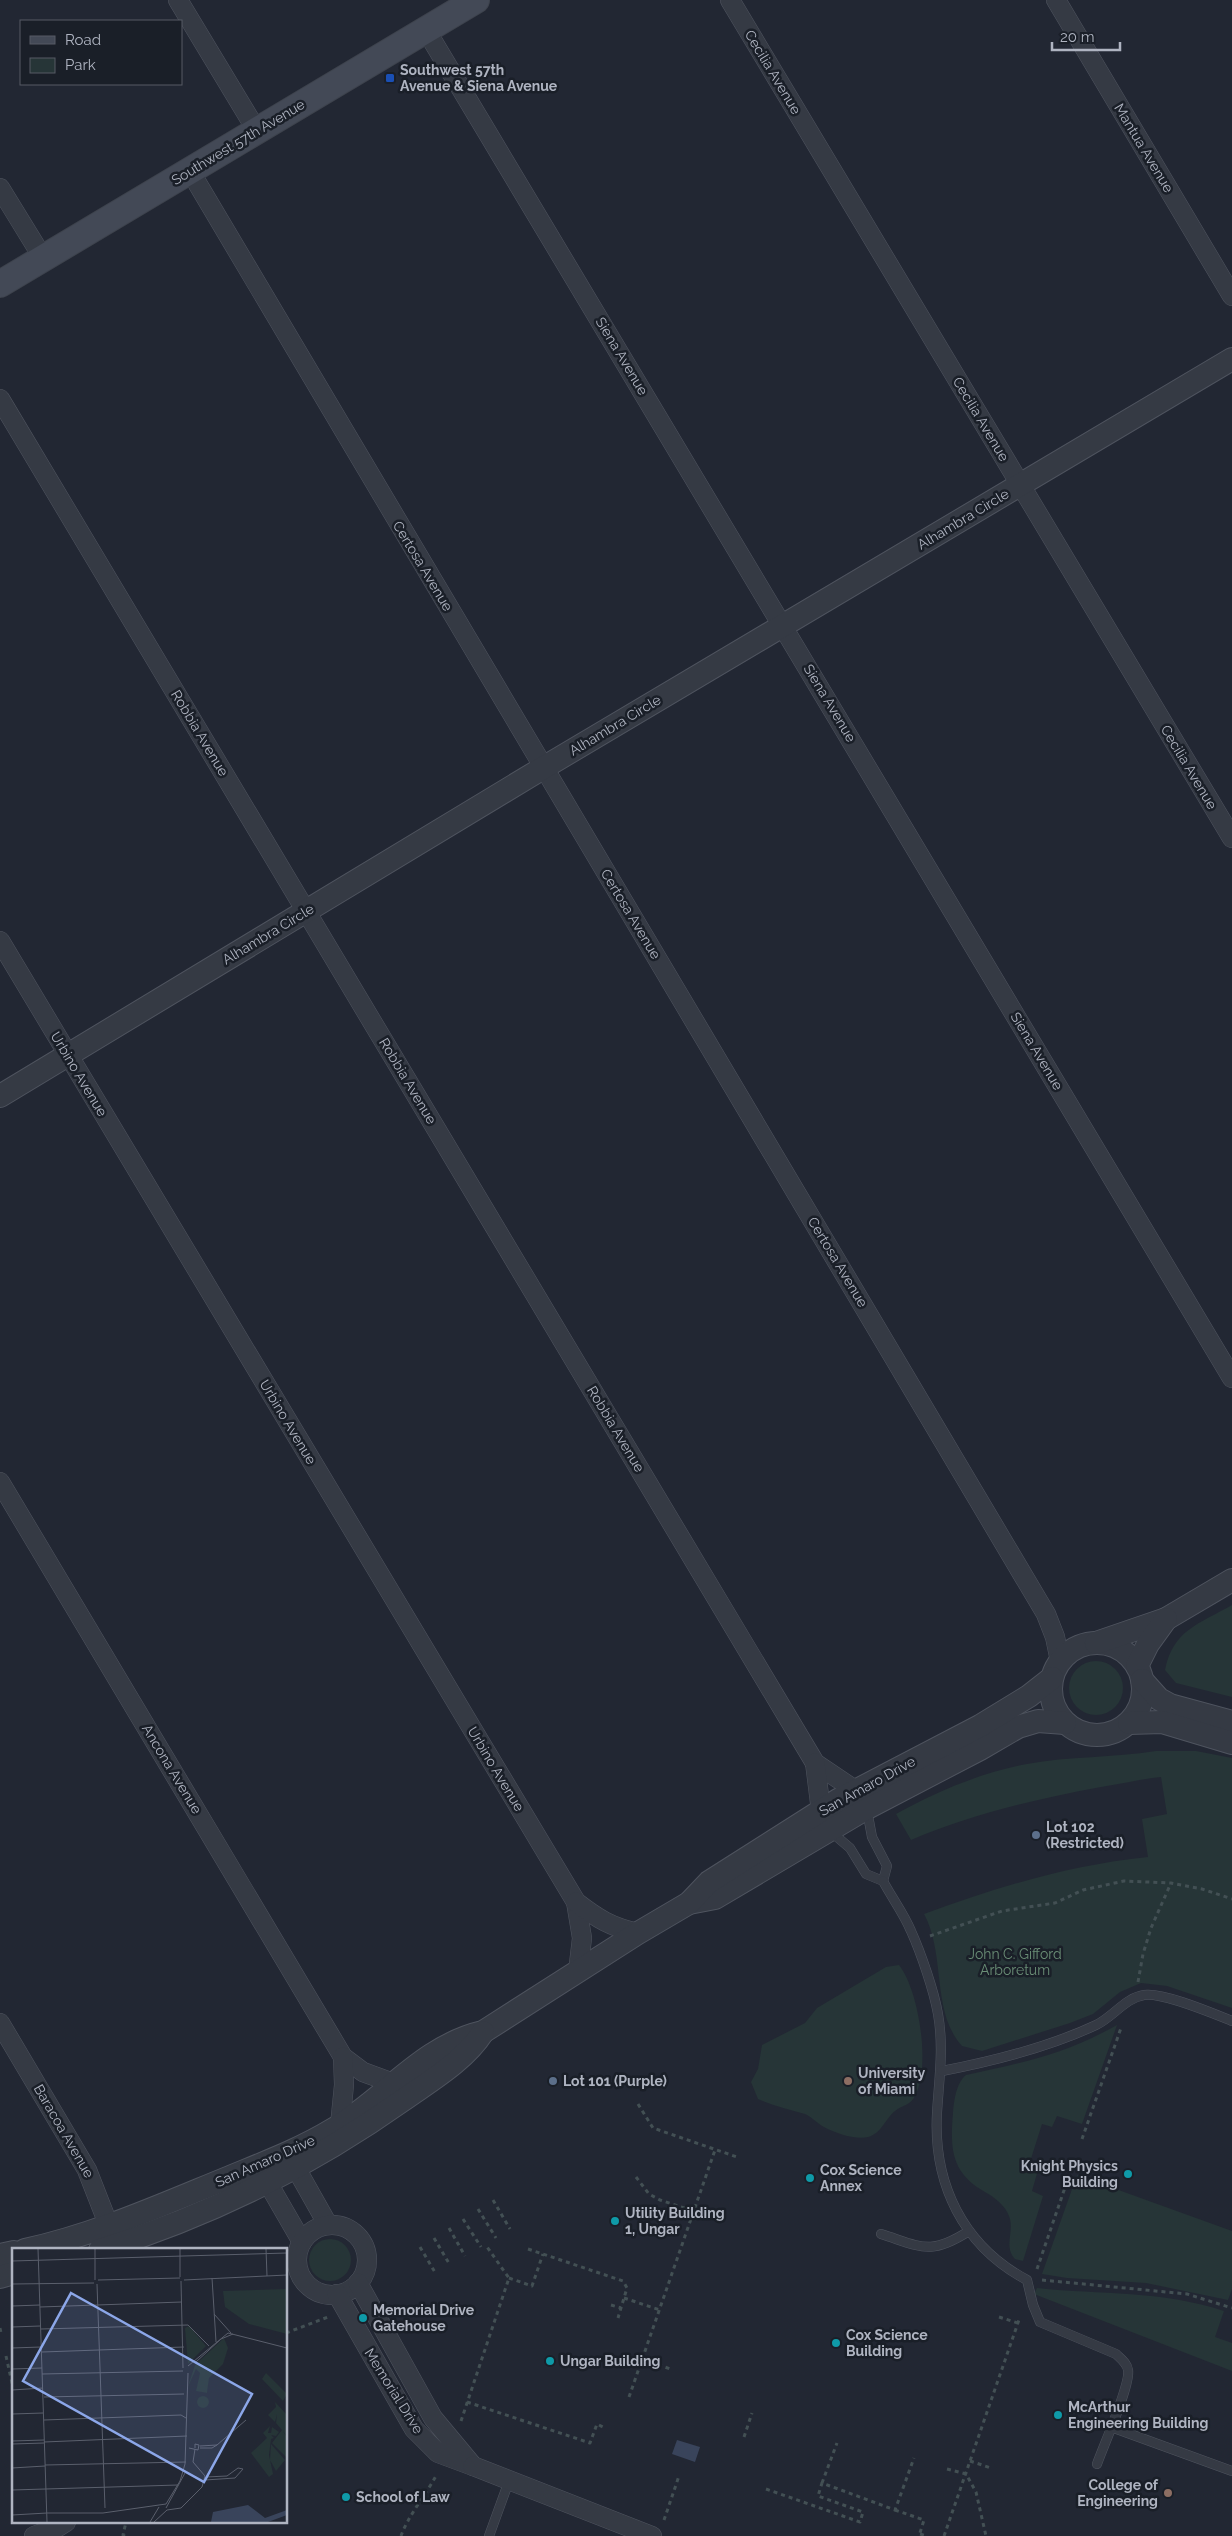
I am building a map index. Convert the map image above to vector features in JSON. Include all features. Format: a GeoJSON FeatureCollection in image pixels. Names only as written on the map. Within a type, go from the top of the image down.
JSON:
{"type":"FeatureCollection","features":[{"type":"Feature","properties":{"kind":"main road","name":"Southwest 57th Avenue"},"geometry":{"type":"LineString","coordinates":[[0,284],[476,0]]}},
{"type":"Feature","properties":{"kind":"street"},"geometry":{"type":"LineString","coordinates":[[178,0],[257,131]]}},
{"type":"Feature","properties":{"kind":"street","name":"Cecilia Avenue"},"geometry":{"type":"LineString","coordinates":[[730,0],[1232,838]]}},
{"type":"Feature","properties":{"kind":"street","name":"Mantua Avenue"},"geometry":{"type":"LineString","coordinates":[[1056,0],[1232,296]]}},
{"type":"Feature","properties":{"kind":"street","name":"Siena Avenue"},"geometry":{"type":"LineString","coordinates":[[426,30],[784,625],[1232,1378]]}},
{"type":"Feature","properties":{"kind":"street","name":"Certosa Avenue"},"geometry":{"type":"LineString","coordinates":[[190,171],[1046,1614],[1055,1636],[1056,1670]]}},
{"type":"Feature","properties":{"kind":"street"},"geometry":{"type":"LineString","coordinates":[[0,188],[43,258]]}},
{"type":"Feature","properties":{"kind":"street","name":"Alhambra Circle"},"geometry":{"type":"LineString","coordinates":[[0,1096],[543,768],[1232,359]]}},
{"type":"Feature","properties":{"kind":"street","name":"Robbia Avenue"},"geometry":{"type":"LineString","coordinates":[[0,399],[815,1763],[857,1805]]}},
{"type":"Feature","properties":{"kind":"street","name":"Urbino Avenue"},"geometry":{"type":"LineString","coordinates":[[0,941],[576,1902],[598,1920],[618,1928],[638,1932]]}},
{"type":"Feature","properties":{"kind":"street","name":"Ancona Avenue"},"geometry":{"type":"LineString","coordinates":[[0,1482],[343,2057],[363,2072],[393,2083]]}},
{"type":"Feature","properties":{"kind":"street"},"geometry":{"type":"LineString","coordinates":[[1166,1619],[1148,1644],[1140,1673],[1141,1704],[1129,1723],[1111,1734],[1101,1736],[1081,1733],[1065,1723],[1054,1706],[1051,1687],[1056,1670],[1076,1648],[1166,1619],[1232,1580]]}},
{"type":"Feature","properties":{"kind":"street"},"geometry":{"type":"LineString","coordinates":[[1096,1643],[1116,1647],[1131,1658],[1159,1699],[1170,1705],[1232,1722]]}},
{"type":"Feature","properties":{"kind":"street","name":"San Amaro Drive"},"geometry":{"type":"LineString","coordinates":[[857,1805],[884,1775],[980,1726],[1029,1696],[1056,1670]]}},
{"type":"Feature","properties":{"kind":"street","name":"San Amaro Drive"},"geometry":{"type":"LineString","coordinates":[[291,2160],[368,2107],[393,2083],[422,2060],[463,2037],[483,2032],[638,1932],[690,1903],[709,1882],[857,1805],[980,1749],[1018,1727],[1038,1721],[1065,1723]]}},
{"type":"Feature","properties":{"kind":"street"},"geometry":{"type":"LineString","coordinates":[[1129,1723],[1162,1722],[1232,1743]]}},
{"type":"Feature","properties":{"kind":"street","name":"Robbia Avenue"},"geometry":{"type":"LineString","coordinates":[[815,1763],[825,1821]]}},
{"type":"Feature","properties":{"kind":"street","name":"Urbino Avenue"},"geometry":{"type":"LineString","coordinates":[[576,1902],[582,1938],[578,1972]]}},
{"type":"Feature","properties":{"kind":"street","name":"Baracoa Avenue"},"geometry":{"type":"LineString","coordinates":[[0,2023],[87,2170],[108,2240]]}},
{"type":"Feature","properties":{"kind":"street","name":"San Amaro Drive"},"geometry":{"type":"LineString","coordinates":[[32,2248],[66,2239],[108,2240],[263,2174],[363,2128],[472,2050],[483,2032]]}},
{"type":"Feature","properties":{"kind":"street","name":"Ancona Avenue"},"geometry":{"type":"LineString","coordinates":[[340,2125],[344,2085],[343,2057]]}},
{"type":"Feature","properties":{"kind":"street"},"geometry":{"type":"LineString","coordinates":[[291,2160],[328,2225]]}},
{"type":"Feature","properties":{"kind":"street"},"geometry":{"type":"LineString","coordinates":[[263,2174],[296,2248],[298,2264],[293,2273],[318,2291],[337,2294],[350,2290],[358,2283],[367,2265],[364,2244],[349,2229],[328,2225],[313,2230],[296,2248]]}},
{"type":"Feature","properties":{"kind":"street","name":"Memorial Drive"},"geometry":{"type":"LineString","coordinates":[[358,2283],[432,2418],[473,2466]]}},
{"type":"Feature","properties":{"kind":"street","name":"Memorial Drive"},"geometry":{"type":"LineString","coordinates":[[337,2294],[414,2429],[438,2453],[652,2536]]}},
{"type":"Feature","properties":{"kind":"street"},"geometry":{"type":"LineString","coordinates":[[34,2536],[62,2529]]}},
{"type":"Feature","properties":{"kind":"lane"},"geometry":{"type":"LineString","coordinates":[[857,1805],[887,1866],[883,1881]]}},
{"type":"Feature","properties":{"kind":"lane"},"geometry":{"type":"LineString","coordinates":[[825,1821],[850,1848],[866,1874],[883,1881],[915,1940],[938,2014],[942,2071],[937,2114],[938,2151],[942,2180],[956,2212],[969,2232],[997,2260],[1027,2280],[1029,2292],[1040,2322],[1116,2354],[1124,2362],[1128,2370],[1126,2385],[1097,2464]]}},
{"type":"Feature","properties":{"kind":"lane"},"geometry":{"type":"LineString","coordinates":[[942,2071],[986,2062],[1072,2035],[1098,2025],[1130,2000],[1144,1995],[1161,1996],[1232,2021]]}},
{"type":"Feature","properties":{"kind":"lane"},"geometry":{"type":"LineString","coordinates":[[881,2234],[928,2249],[947,2245],[969,2232]]}},
{"type":"Feature","properties":{"kind":"lane"},"geometry":{"type":"LineString","coordinates":[[1111,2427],[1232,2471]]}},
{"type":"Feature","properties":{"kind":"lane"},"geometry":{"type":"LineString","coordinates":[[490,2536],[509,2481]]}},
{"type":"Feature","properties":{"kind":"path"},"geometry":{"type":"LineString","coordinates":[[915,1940],[1002,1911],[1055,1903],[1106,1883],[1124,1881],[1170,1883],[1202,1888],[1232,1899]]}},
{"type":"Feature","properties":{"kind":"path"},"geometry":{"type":"LineString","coordinates":[[1082,2139],[1138,1981],[1143,1954],[1151,1928],[1170,1883]]}},
{"type":"Feature","properties":{"kind":"path"},"geometry":{"type":"LineString","coordinates":[[638,2104],[653,2128],[737,2157]]}},
{"type":"Feature","properties":{"kind":"path"},"geometry":{"type":"LineString","coordinates":[[629,2397],[715,2150]]}},
{"type":"Feature","properties":{"kind":"path"},"geometry":{"type":"LineString","coordinates":[[1070,2173],[1034,2278],[1067,2284],[1129,2287],[1187,2294],[1232,2308]]}},
{"type":"Feature","properties":{"kind":"path"},"geometry":{"type":"LineString","coordinates":[[636,2178],[649,2194],[723,2221]]}},
{"type":"Feature","properties":{"kind":"path"},"geometry":{"type":"LineString","coordinates":[[493,2200],[510,2229]]}},
{"type":"Feature","properties":{"kind":"path"},"geometry":{"type":"LineString","coordinates":[[478,2209],[496,2238]]}},
{"type":"Feature","properties":{"kind":"path"},"geometry":{"type":"LineString","coordinates":[[463,2219],[481,2247]]}},
{"type":"Feature","properties":{"kind":"path"},"geometry":{"type":"LineString","coordinates":[[449,2228],[465,2256]]}},
{"type":"Feature","properties":{"kind":"path"},"geometry":{"type":"LineString","coordinates":[[434,2238],[450,2265]]}},
{"type":"Feature","properties":{"kind":"path"},"geometry":{"type":"LineString","coordinates":[[420,2247],[436,2274]]}},
{"type":"Feature","properties":{"kind":"path"},"geometry":{"type":"LineString","coordinates":[[487,2247],[509,2278],[522,2285],[532,2286],[543,2254]]}},
{"type":"Feature","properties":{"kind":"path"},"geometry":{"type":"LineString","coordinates":[[528,2249],[623,2281],[627,2288],[618,2318]]}},
{"type":"Feature","properties":{"kind":"path"},"geometry":{"type":"LineString","coordinates":[[454,2443],[509,2278]]}},
{"type":"Feature","properties":{"kind":"path"},"geometry":{"type":"LineString","coordinates":[[944,2536],[1029,2292]]}},
{"type":"Feature","properties":{"kind":"path"},"geometry":{"type":"LineString","coordinates":[[624,2298],[660,2310]]}},
{"type":"Feature","properties":{"kind":"path"},"geometry":{"type":"LineString","coordinates":[[611,2305],[621,2308]]}},
{"type":"Feature","properties":{"kind":"path"},"geometry":{"type":"LineString","coordinates":[[288,2332],[333,2315]]}},
{"type":"Feature","properties":{"kind":"path"},"geometry":{"type":"LineString","coordinates":[[998,2317],[1018,2323]]}},
{"type":"Feature","properties":{"kind":"path"},"geometry":{"type":"LineString","coordinates":[[0,2328],[1,2333]]}},
{"type":"Feature","properties":{"kind":"path"},"geometry":{"type":"LineString","coordinates":[[6,2356],[12,2383]]}},
{"type":"Feature","properties":{"kind":"path"},"geometry":{"type":"LineString","coordinates":[[643,2359],[674,2370]]}},
{"type":"Feature","properties":{"kind":"path"},"geometry":{"type":"LineString","coordinates":[[467,2402],[590,2443],[600,2425]]}},
{"type":"Feature","properties":{"kind":"path"},"geometry":{"type":"LineString","coordinates":[[744,2438],[752,2413]]}},
{"type":"Feature","properties":{"kind":"path"},"geometry":{"type":"LineString","coordinates":[[766,2489],[860,2522],[863,2512],[818,2496],[837,2443]]}},
{"type":"Feature","properties":{"kind":"path"},"geometry":{"type":"LineString","coordinates":[[896,2510],[914,2458]]}},
{"type":"Feature","properties":{"kind":"path"},"geometry":{"type":"LineString","coordinates":[[970,2461],[992,2468]]}},
{"type":"Feature","properties":{"kind":"path"},"geometry":{"type":"LineString","coordinates":[[947,2469],[966,2474],[976,2492],[986,2536]]}},
{"type":"Feature","properties":{"kind":"path"},"geometry":{"type":"LineString","coordinates":[[401,2536],[406,2524],[416,2511],[436,2476]]}},
{"type":"Feature","properties":{"kind":"path"},"geometry":{"type":"LineString","coordinates":[[664,2521],[679,2476]]}},
{"type":"Feature","properties":{"kind":"path"},"geometry":{"type":"LineString","coordinates":[[822,2483],[924,2520],[919,2535],[927,2536]]}},
{"type":"Feature","properties":{"kind":"path"},"geometry":{"type":"LineString","coordinates":[[125,2536],[123,2535],[126,2524]]}},
{"type":"Feature","properties":{"kind":"green space"},"geometry":{"type":"Polygon","coordinates":[[[1232,1605],[1232,1697],[1176,1683],[1165,1670],[1174,1646],[1181,1637],[1198,1623],[1232,1605]]]}},
{"type":"Feature","properties":{"kind":"green space"},"geometry":{"type":"Polygon","coordinates":[[[1096,1661],[1106,1663],[1115,1669],[1121,1678],[1123,1688],[1121,1698],[1115,1707],[1106,1713],[1096,1715],[1086,1713],[1077,1707],[1071,1698],[1069,1688],[1071,1678],[1077,1669],[1086,1663],[1096,1661]]]}},
{"type":"Feature","properties":{"kind":"green space","name":"John C. Gifford Arboretum"},"geometry":{"type":"Polygon","coordinates":[[[1156,1751],[1196,1751],[1232,1758],[1232,2008],[1167,1986],[1141,1983],[1120,1992],[1093,2014],[1070,2023],[982,2051],[962,2046],[952,2032],[946,2017],[935,1947],[931,1930],[924,1914],[1034,1878],[1090,1865],[1148,1857],[1142,1819],[1167,1814],[1161,1777],[1028,1802],[957,1822],[911,1840],[896,1814],[960,1784],[993,1772],[1027,1764],[1156,1751]]]}},
{"type":"Feature","properties":{"kind":"green space"},"geometry":{"type":"Polygon","coordinates":[[[899,1965],[912,1992],[917,2010],[922,2048],[920,2083],[911,2102],[895,2111],[873,2135],[863,2138],[834,2132],[805,2114],[758,2099],[751,2082],[758,2069],[762,2045],[805,2023],[817,2008],[886,1967],[899,1965]]]}},
{"type":"Feature","properties":{"kind":"green space"},"geometry":{"type":"Polygon","coordinates":[[[1117,2025],[1082,2124],[1057,2116],[1052,2127],[1042,2124],[1029,2165],[1038,2170],[1032,2191],[1043,2196],[1023,2261],[1015,2259],[1009,2244],[1011,2227],[1007,2212],[995,2199],[965,2177],[955,2159],[952,2126],[954,2103],[958,2087],[966,2075],[1061,2051],[1117,2025]]]}},
{"type":"Feature","properties":{"kind":"green space"},"geometry":{"type":"Polygon","coordinates":[[[1077,2175],[1232,2231],[1232,2289],[1228,2300],[1146,2283],[1067,2278],[1042,2274],[1077,2175]]]}},
{"type":"Feature","properties":{"kind":"green space"},"geometry":{"type":"Polygon","coordinates":[[[334,2239],[342,2242],[348,2248],[351,2260],[348,2272],[342,2278],[326,2281],[318,2278],[312,2272],[309,2256],[312,2248],[318,2242],[334,2239]]]}},
{"type":"Feature","properties":{"kind":"green space"},"geometry":{"type":"Polygon","coordinates":[[[1037,2288],[1154,2296],[1200,2304],[1224,2311],[1215,2337],[1232,2343],[1232,2371],[1034,2294],[1037,2288]]]}},
{"type":"Feature","properties":{"kind":"water"},"geometry":{"type":"Polygon","coordinates":[[[677,2440],[700,2447],[695,2462],[672,2454],[677,2440]]]}},
{"type":"Feature","properties":{"kind":"place","name":"Southwest 57th Avenue & Siena Avenue"},"geometry":{"type":"Point","coordinates":[390,78]}},
{"type":"Feature","properties":{"kind":"place","name":"Lot 102 (Restricted)"},"geometry":{"type":"Point","coordinates":[1036,1835]}},
{"type":"Feature","properties":{"kind":"place","name":"Lot 101 (Purple)"},"geometry":{"type":"Point","coordinates":[553,2081]}},
{"type":"Feature","properties":{"kind":"place","name":"University of Miami"},"geometry":{"type":"Point","coordinates":[848,2081]}},
{"type":"Feature","properties":{"kind":"place","name":"Knight Physics Building"},"geometry":{"type":"Point","coordinates":[1128,2174]}},
{"type":"Feature","properties":{"kind":"place","name":"Cox Science Annex"},"geometry":{"type":"Point","coordinates":[810,2178]}},
{"type":"Feature","properties":{"kind":"place","name":"Utility Building 1, Ungar"},"geometry":{"type":"Point","coordinates":[615,2221]}},
{"type":"Feature","properties":{"kind":"place","name":"Memorial Drive Gatehouse"},"geometry":{"type":"Point","coordinates":[363,2318]}},
{"type":"Feature","properties":{"kind":"place","name":"Cox Science Building"},"geometry":{"type":"Point","coordinates":[836,2343]}},
{"type":"Feature","properties":{"kind":"place","name":"Ungar Building"},"geometry":{"type":"Point","coordinates":[550,2361]}},
{"type":"Feature","properties":{"kind":"place","name":"McArthur Engineering Building"},"geometry":{"type":"Point","coordinates":[1058,2415]}},
{"type":"Feature","properties":{"kind":"place","name":"College of Engineering"},"geometry":{"type":"Point","coordinates":[1168,2493]}},
{"type":"Feature","properties":{"kind":"place","name":"School of Law"},"geometry":{"type":"Point","coordinates":[346,2497]}}]}
